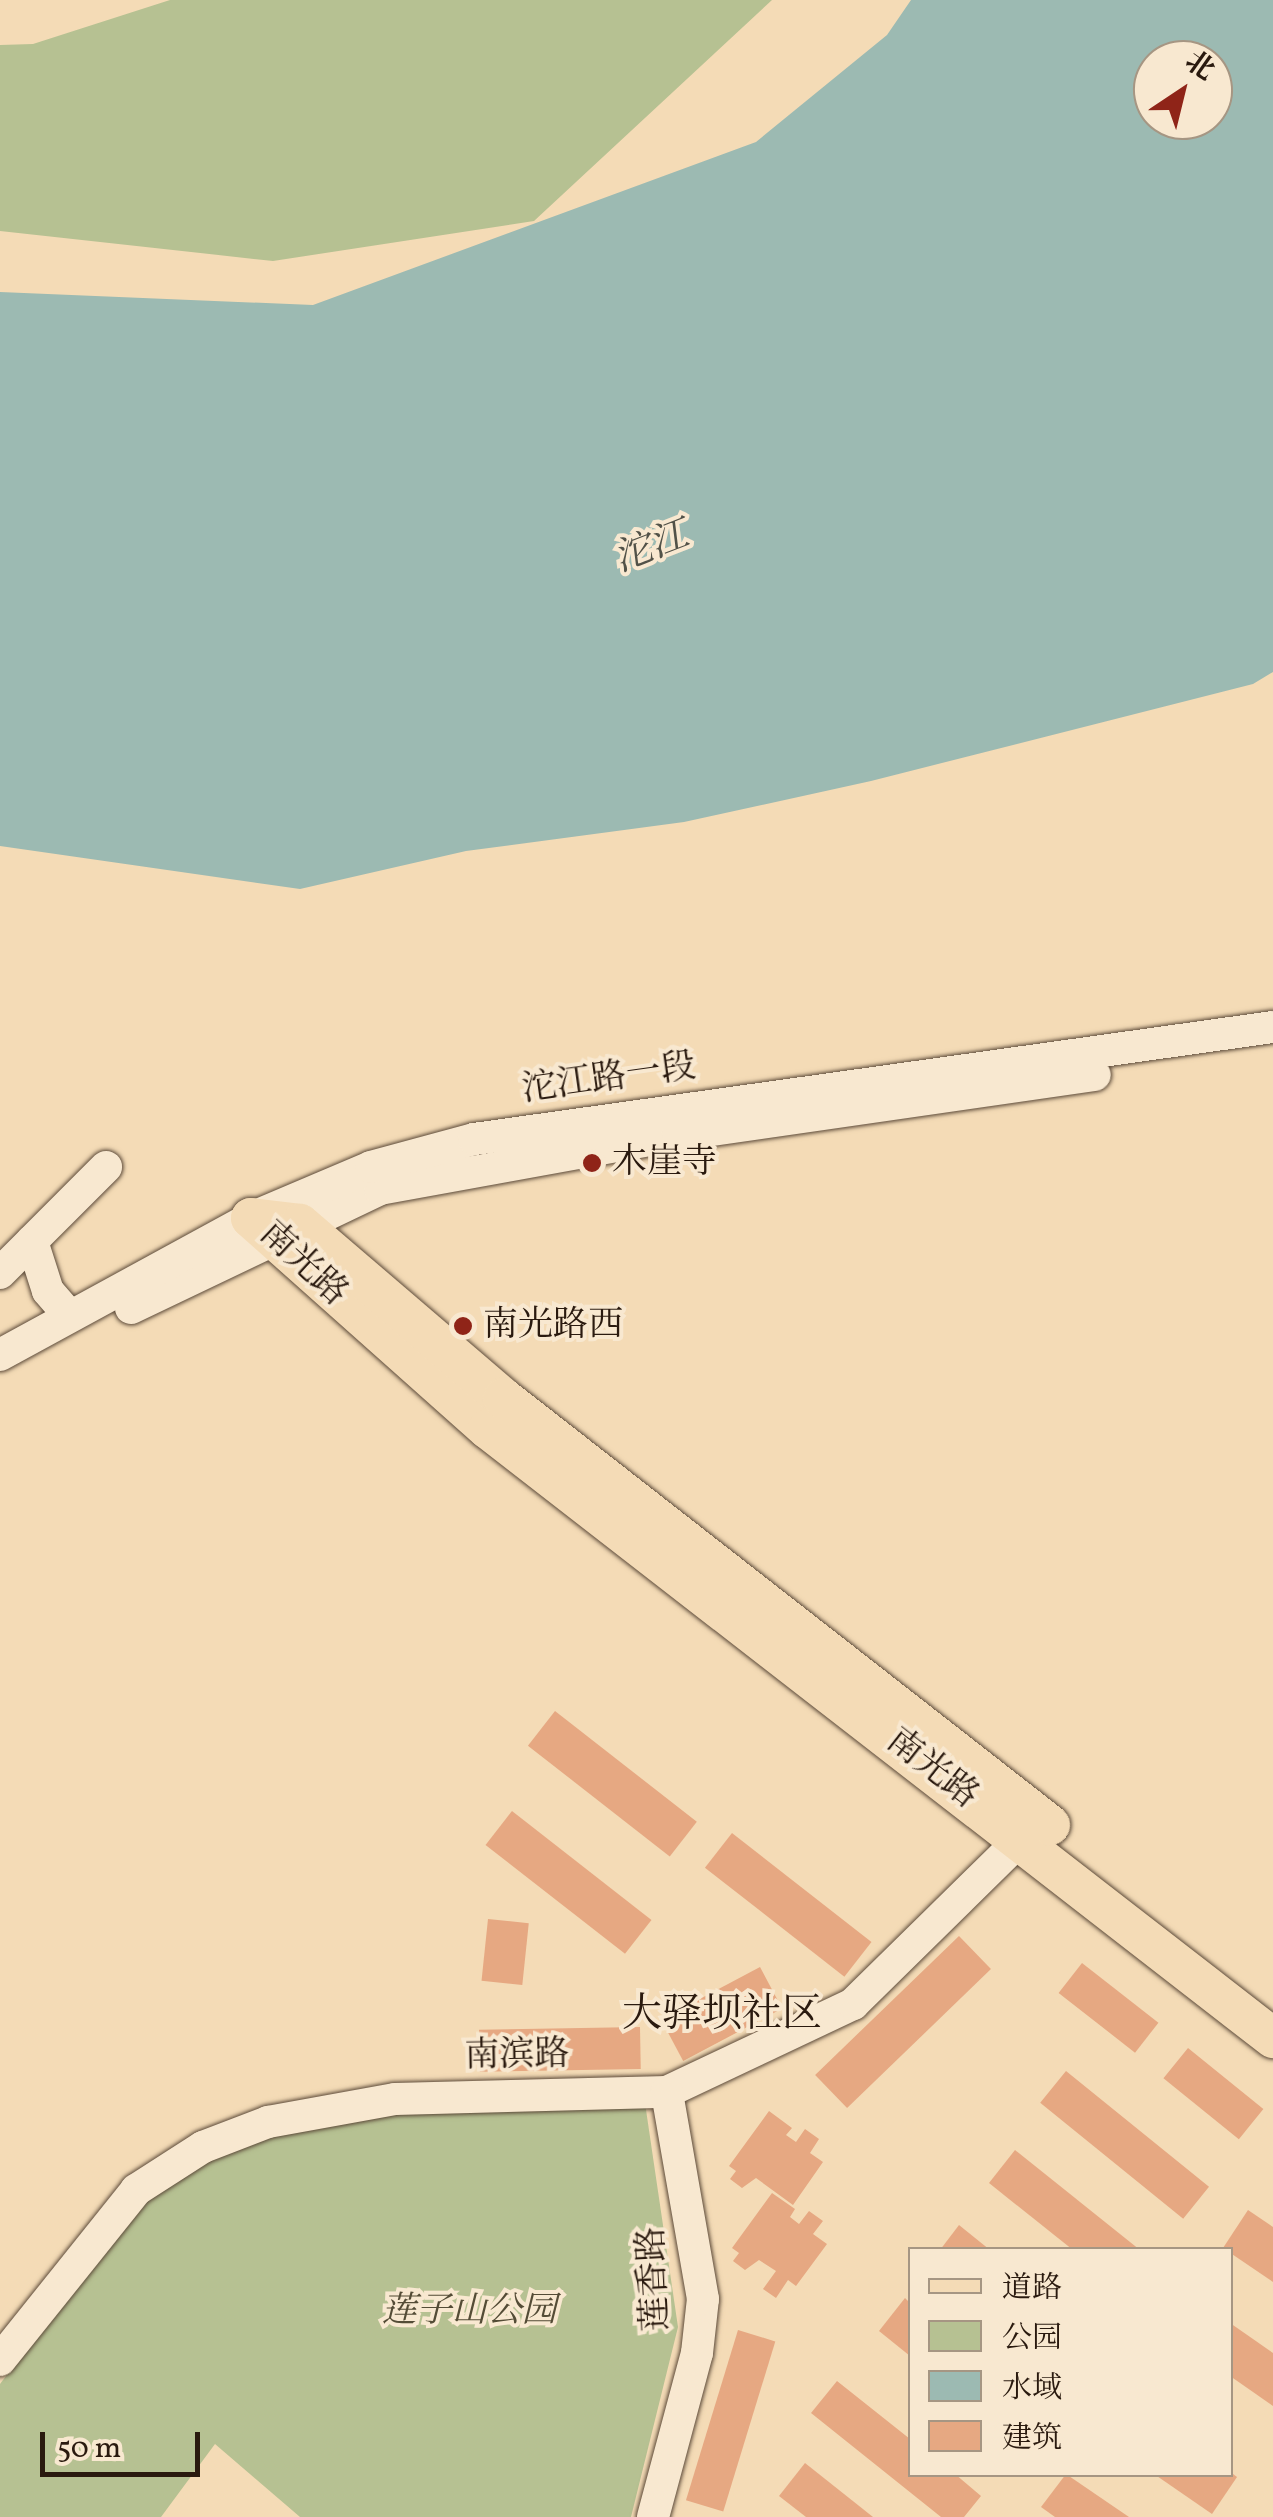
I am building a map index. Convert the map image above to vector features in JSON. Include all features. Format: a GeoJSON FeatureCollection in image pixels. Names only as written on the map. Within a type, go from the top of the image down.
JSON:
{"type":"FeatureCollection","features":[{"type":"Feature","properties":{"kind":"main road","name":"南光路"},"geometry":{"type":"LineString","coordinates":[[273,1226],[502,1398],[1032,1828],[1273,2038]]}},
{"type":"Feature","properties":{"kind":"main road","name":"南光路"},"geometry":{"type":"LineString","coordinates":[[1032,1828],[1273,2002]]}},
{"type":"Feature","properties":{"kind":"street","name":"沱江路一段"},"geometry":{"type":"LineString","coordinates":[[0,1380],[371,1167],[474,1139],[1273,1027]]}},
{"type":"Feature","properties":{"kind":"street","name":"沱江路一段"},"geometry":{"type":"LineString","coordinates":[[0,1355],[70,1316],[273,1226],[380,1189],[479,1167],[1273,1050]]}},
{"type":"Feature","properties":{"kind":"street"},"geometry":{"type":"LineString","coordinates":[[0,1273],[106,1167]]}},
{"type":"Feature","properties":{"kind":"street"},"geometry":{"type":"LineString","coordinates":[[32,1241],[48,1291],[70,1316]]}},
{"type":"Feature","properties":{"kind":"street","name":"南滨路"},"geometry":{"type":"LineString","coordinates":[[0,2360],[136,2190],[203,2147],[268,2122],[395,2099],[667,2092],[853,2004],[1032,1828]]}},
{"type":"Feature","properties":{"kind":"street","name":"莲香路"},"geometry":{"type":"LineString","coordinates":[[653,2517],[697,2354],[703,2299],[667,2092]]}},
{"type":"Feature","properties":{"kind":"green space"},"geometry":{"type":"Polygon","coordinates":[[[170,0],[772,0],[534,221],[273,261],[0,231],[0,45],[33,44],[170,0]]]}},
{"type":"Feature","properties":{"kind":"green space","name":"莲子山公园"},"geometry":{"type":"Polygon","coordinates":[[[645,2103],[678,2327],[631,2517],[300,2517],[215,2444],[161,2517],[0,2517],[0,2384],[134,2206],[208,2161],[281,2129],[384,2112],[645,2103]]]}},
{"type":"Feature","properties":{"kind":"water","name":"沱江"},"geometry":{"type":"Polygon","coordinates":[[[911,0],[1273,0],[1273,672],[1253,684],[871,781],[684,822],[466,851],[300,889],[0,846],[0,292],[313,305],[756,142],[887,35],[911,0]]]}},
{"type":"Feature","properties":{"kind":"building"},"geometry":{"type":"Polygon","coordinates":[[[555,1711],[697,1822],[670,1856],[528,1746],[555,1711]]]}},
{"type":"Feature","properties":{"kind":"building"},"geometry":{"type":"Polygon","coordinates":[[[512,1811],[651,1920],[625,1954],[486,1845],[512,1811]]]}},
{"type":"Feature","properties":{"kind":"building"},"geometry":{"type":"Polygon","coordinates":[[[732,1833],[871,1942],[844,1977],[705,1868],[732,1833]]]}},
{"type":"Feature","properties":{"kind":"building"},"geometry":{"type":"Polygon","coordinates":[[[488,1919],[529,1923],[522,1985],[482,1981],[488,1919]]]}},
{"type":"Feature","properties":{"kind":"building"},"geometry":{"type":"Polygon","coordinates":[[[959,1936],[991,1969],[847,2108],[815,2075],[959,1936]]]}},
{"type":"Feature","properties":{"kind":"building"},"geometry":{"type":"Polygon","coordinates":[[[1082,1963],[1158,2023],[1135,2053],[1059,1993],[1082,1963]]]}},
{"type":"Feature","properties":{"kind":"building"},"geometry":{"type":"Polygon","coordinates":[[[760,1967],[782,2008],[683,2061],[661,2020],[760,1967]]]}},
{"type":"Feature","properties":{"kind":"building"},"geometry":{"type":"Polygon","coordinates":[[[640,2027],[641,2069],[480,2072],[479,2030],[640,2027]]]}},
{"type":"Feature","properties":{"kind":"building"},"geometry":{"type":"Polygon","coordinates":[[[1188,2048],[1263,2109],[1239,2139],[1163,2078],[1188,2048]]]}},
{"type":"Feature","properties":{"kind":"building"},"geometry":{"type":"Polygon","coordinates":[[[1066,2071],[1209,2187],[1183,2219],[1040,2103],[1066,2071]]]}},
{"type":"Feature","properties":{"kind":"building"},"geometry":{"type":"Polygon","coordinates":[[[769,2111],[792,2128],[786,2135],[796,2142],[805,2129],[819,2139],[810,2153],[823,2162],[793,2205],[756,2178],[742,2188],[730,2179],[736,2171],[729,2166],[769,2111]]]}},
{"type":"Feature","properties":{"kind":"building"},"geometry":{"type":"Polygon","coordinates":[[[1015,2150],[1136,2247],[1069,2247],[989,2183],[1015,2150]]]}},
{"type":"Feature","properties":{"kind":"building"},"geometry":{"type":"Polygon","coordinates":[[[772,2193],[795,2209],[790,2217],[799,2224],[809,2211],[823,2221],[813,2234],[827,2244],[796,2286],[788,2280],[776,2298],[763,2289],[776,2271],[759,2260],[745,2270],[733,2261],[739,2253],[732,2248],[772,2193]]]}},
{"type":"Feature","properties":{"kind":"building"},"geometry":{"type":"Polygon","coordinates":[[[1248,2210],[1273,2227],[1273,2282],[1233,2255],[1233,2247],[1224,2247],[1248,2210]]]}},
{"type":"Feature","properties":{"kind":"building"},"geometry":{"type":"Polygon","coordinates":[[[959,2225],[986,2247],[942,2247],[959,2225]]]}},
{"type":"Feature","properties":{"kind":"building"},"geometry":{"type":"Polygon","coordinates":[[[905,2298],[908,2354],[879,2331],[905,2298]]]}},
{"type":"Feature","properties":{"kind":"building"},"geometry":{"type":"Polygon","coordinates":[[[1233,2325],[1273,2353],[1273,2406],[1233,2378],[1233,2325]]]}},
{"type":"Feature","properties":{"kind":"building"},"geometry":{"type":"Polygon","coordinates":[[[738,2330],[775,2341],[723,2512],[686,2500],[738,2330]]]}},
{"type":"Feature","properties":{"kind":"building"},"geometry":{"type":"Polygon","coordinates":[[[837,2381],[908,2437],[908,2477],[959,2477],[981,2496],[964,2517],[941,2517],[811,2413],[837,2381]]]}},
{"type":"Feature","properties":{"kind":"building"},"geometry":{"type":"Polygon","coordinates":[[[805,2463],[873,2517],[806,2517],[779,2496],[805,2463]]]}},
{"type":"Feature","properties":{"kind":"building"},"geometry":{"type":"Polygon","coordinates":[[[1233,2474],[1237,2477],[1212,2514],[1158,2477],[1233,2474]]]}},
{"type":"Feature","properties":{"kind":"building"},"geometry":{"type":"Polygon","coordinates":[[[1064,2477],[1070,2477],[1129,2517],[1055,2517],[1041,2507],[1064,2477]]]}},
{"type":"Feature","properties":{"kind":"place","name":"木崖寺"},"geometry":{"type":"Point","coordinates":[592,1163]}},
{"type":"Feature","properties":{"kind":"place","name":"南光路西"},"geometry":{"type":"Point","coordinates":[463,1326]}},
{"type":"Feature","properties":{"kind":"district","name":"大驿坝社区"},"geometry":{"type":"Point","coordinates":[722,2016]}}]}
